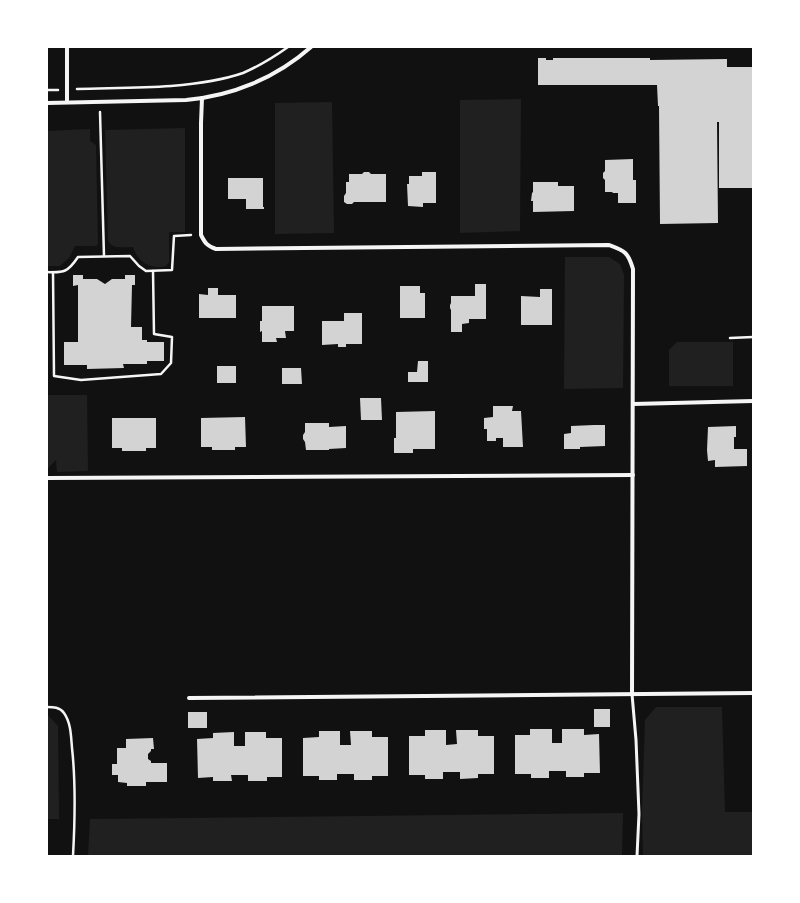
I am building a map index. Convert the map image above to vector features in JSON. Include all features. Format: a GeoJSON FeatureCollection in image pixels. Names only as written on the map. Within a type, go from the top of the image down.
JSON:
{"type":"FeatureCollection","features":[{"type":"Feature","properties":{"kind":"street"},"geometry":{"type":"LineString","coordinates":[[67,47],[67,102]]}},
{"type":"Feature","properties":{"kind":"street"},"geometry":{"type":"LineString","coordinates":[[47,103],[186,100],[202,98],[246,86],[268,77],[283,68],[311,47]]}},
{"type":"Feature","properties":{"kind":"street"},"geometry":{"type":"LineString","coordinates":[[202,98],[201,235],[204,242],[209,247],[216,249],[609,245],[622,250],[630,258],[633,269],[632,694]]}},
{"type":"Feature","properties":{"kind":"street"},"geometry":{"type":"LineString","coordinates":[[633,404],[753,401]]}},
{"type":"Feature","properties":{"kind":"street"},"geometry":{"type":"LineString","coordinates":[[47,478],[633,475]]}},
{"type":"Feature","properties":{"kind":"street"},"geometry":{"type":"LineString","coordinates":[[189,698],[753,693]]}},
{"type":"Feature","properties":{"kind":"lane"},"geometry":{"type":"LineString","coordinates":[[632,694],[636,740],[639,814],[637,856]]}},
{"type":"Feature","properties":{"kind":"path"},"geometry":{"type":"LineString","coordinates":[[78,89],[151,87],[200,83],[230,77],[248,71],[272,58],[288,47]]}},
{"type":"Feature","properties":{"kind":"path"},"geometry":{"type":"LineString","coordinates":[[47,90],[56,90]]}},
{"type":"Feature","properties":{"kind":"path"},"geometry":{"type":"LineString","coordinates":[[100,102],[104,256]]}},
{"type":"Feature","properties":{"kind":"path"},"geometry":{"type":"LineString","coordinates":[[47,272],[65,271],[73,265],[78,257],[104,256],[130,256],[146,271],[172,270],[174,236],[201,235]]}},
{"type":"Feature","properties":{"kind":"path"},"geometry":{"type":"LineString","coordinates":[[53,272],[54,376],[81,380],[161,374],[171,364],[172,337],[154,334],[154,271]]}},
{"type":"Feature","properties":{"kind":"path"},"geometry":{"type":"LineString","coordinates":[[730,338],[753,338]]}},
{"type":"Feature","properties":{"kind":"path"},"geometry":{"type":"LineString","coordinates":[[47,708],[56,707],[63,711],[70,725],[74,761],[74,856]]}},
{"type":"Feature","properties":{"kind":"shaded area"},"geometry":{"type":"Polygon","coordinates":[[[521,99],[520,231],[460,233],[460,100],[521,99]]]}},
{"type":"Feature","properties":{"kind":"shaded area"},"geometry":{"type":"Polygon","coordinates":[[[332,102],[334,233],[275,234],[275,103],[332,102]]]}},
{"type":"Feature","properties":{"kind":"shaded area"},"geometry":{"type":"Polygon","coordinates":[[[185,128],[185,232],[169,232],[169,262],[165,266],[154,267],[142,262],[133,247],[115,247],[108,240],[105,130],[185,128]]]}},
{"type":"Feature","properties":{"kind":"shaded area"},"geometry":{"type":"Polygon","coordinates":[[[90,129],[90,141],[96,145],[98,244],[96,246],[75,246],[69,258],[60,266],[47,266],[47,131],[90,129]]]}},
{"type":"Feature","properties":{"kind":"shaded area"},"geometry":{"type":"Polygon","coordinates":[[[565,257],[609,257],[620,264],[624,275],[623,388],[564,389],[565,257]]]}},
{"type":"Feature","properties":{"kind":"shaded area"},"geometry":{"type":"Polygon","coordinates":[[[677,342],[733,342],[733,386],[669,386],[669,350],[677,342]]]}},
{"type":"Feature","properties":{"kind":"shaded area"},"geometry":{"type":"Polygon","coordinates":[[[47,395],[87,395],[88,471],[57,472],[56,460],[47,469],[47,395]]]}},
{"type":"Feature","properties":{"kind":"shaded area"},"geometry":{"type":"Polygon","coordinates":[[[656,707],[722,707],[725,812],[753,812],[753,856],[643,856],[642,812],[645,720],[656,707]]]}},
{"type":"Feature","properties":{"kind":"shaded area"},"geometry":{"type":"Polygon","coordinates":[[[47,714],[58,726],[59,819],[47,819],[47,714]]]}},
{"type":"Feature","properties":{"kind":"shaded area"},"geometry":{"type":"Polygon","coordinates":[[[623,813],[622,856],[88,856],[90,819],[623,813]]]}},
{"type":"Feature","properties":{"kind":"building"},"geometry":{"type":"Polygon","coordinates":[[[538,58],[546,58],[546,60],[553,60],[553,58],[650,58],[650,60],[727,59],[727,67],[753,67],[753,188],[719,188],[719,122],[717,122],[718,223],[660,224],[659,106],[657,85],[538,85],[538,58]]]}},
{"type":"Feature","properties":{"kind":"building"},"geometry":{"type":"Polygon","coordinates":[[[633,159],[633,180],[636,180],[636,203],[618,203],[618,193],[605,192],[605,180],[603,178],[603,173],[605,171],[605,160],[633,159]]]}},
{"type":"Feature","properties":{"kind":"building"},"geometry":{"type":"Polygon","coordinates":[[[364,172],[369,172],[371,174],[386,174],[386,202],[354,202],[352,204],[347,204],[344,202],[346,182],[349,182],[349,174],[362,174],[364,172]]]}},
{"type":"Feature","properties":{"kind":"building"},"geometry":{"type":"Polygon","coordinates":[[[422,172],[436,172],[436,203],[423,203],[423,207],[408,206],[407,184],[409,184],[409,176],[422,176],[422,172]]]}},
{"type":"Feature","properties":{"kind":"building"},"geometry":{"type":"Polygon","coordinates":[[[228,178],[263,178],[264,209],[246,209],[246,199],[228,199],[228,178]]]}},
{"type":"Feature","properties":{"kind":"building"},"geometry":{"type":"Polygon","coordinates":[[[533,182],[558,182],[558,186],[574,186],[574,211],[533,212],[533,201],[531,201],[533,182]]]}},
{"type":"Feature","properties":{"kind":"building"},"geometry":{"type":"Polygon","coordinates":[[[73,275],[83,275],[83,279],[97,279],[105,284],[112,279],[125,279],[125,275],[135,275],[135,285],[132,285],[131,327],[142,327],[142,340],[147,340],[147,342],[164,342],[164,361],[147,361],[147,364],[123,364],[124,368],[87,369],[87,365],[64,365],[64,342],[78,342],[78,285],[73,286],[73,275]]]}},
{"type":"Feature","properties":{"kind":"building"},"geometry":{"type":"Polygon","coordinates":[[[475,284],[486,284],[486,319],[469,319],[469,323],[462,324],[462,332],[451,332],[451,296],[475,296],[475,284]]]}},
{"type":"Feature","properties":{"kind":"building"},"geometry":{"type":"Polygon","coordinates":[[[400,286],[420,286],[420,293],[425,293],[425,318],[400,318],[400,286]]]}},
{"type":"Feature","properties":{"kind":"building"},"geometry":{"type":"Polygon","coordinates":[[[208,288],[218,288],[218,295],[236,295],[236,318],[199,318],[199,294],[208,295],[208,288]]]}},
{"type":"Feature","properties":{"kind":"building"},"geometry":{"type":"Polygon","coordinates":[[[540,289],[552,289],[552,325],[521,325],[521,296],[540,297],[540,289]]]}},
{"type":"Feature","properties":{"kind":"building"},"geometry":{"type":"Polygon","coordinates":[[[262,306],[294,306],[294,331],[285,331],[286,338],[276,338],[277,342],[262,342],[260,321],[262,321],[262,306]]]}},
{"type":"Feature","properties":{"kind":"building"},"geometry":{"type":"Polygon","coordinates":[[[344,313],[362,313],[362,344],[346,344],[346,347],[338,347],[338,344],[322,345],[322,321],[344,321],[344,313]]]}},
{"type":"Feature","properties":{"kind":"building"},"geometry":{"type":"Polygon","coordinates":[[[418,361],[428,361],[428,382],[408,382],[408,372],[417,372],[418,361]]]}},
{"type":"Feature","properties":{"kind":"building"},"geometry":{"type":"Polygon","coordinates":[[[217,366],[236,366],[236,383],[217,383],[217,366]]]}},
{"type":"Feature","properties":{"kind":"building"},"geometry":{"type":"Polygon","coordinates":[[[282,368],[301,368],[302,384],[282,384],[282,368]]]}},
{"type":"Feature","properties":{"kind":"building"},"geometry":{"type":"Polygon","coordinates":[[[360,398],[381,398],[382,420],[361,420],[360,398]]]}},
{"type":"Feature","properties":{"kind":"building"},"geometry":{"type":"Polygon","coordinates":[[[493,406],[513,406],[512,411],[521,411],[523,447],[503,447],[503,438],[496,438],[496,441],[487,441],[487,429],[484,429],[484,418],[493,417],[493,406]]]}},
{"type":"Feature","properties":{"kind":"building"},"geometry":{"type":"Polygon","coordinates":[[[435,411],[435,449],[413,449],[413,453],[394,453],[394,438],[396,438],[396,412],[435,411]]]}},
{"type":"Feature","properties":{"kind":"building"},"geometry":{"type":"Polygon","coordinates":[[[245,417],[246,447],[235,447],[235,450],[212,450],[212,447],[201,447],[201,418],[245,417]]]}},
{"type":"Feature","properties":{"kind":"building"},"geometry":{"type":"Polygon","coordinates":[[[112,418],[156,418],[156,448],[146,448],[146,451],[122,451],[122,448],[112,448],[112,418]]]}},
{"type":"Feature","properties":{"kind":"building"},"geometry":{"type":"Polygon","coordinates":[[[305,423],[329,423],[329,427],[346,426],[346,448],[306,450],[303,439],[305,423]]]}},
{"type":"Feature","properties":{"kind":"building"},"geometry":{"type":"Polygon","coordinates":[[[605,425],[605,446],[564,449],[564,434],[571,433],[571,426],[605,425]]]}},
{"type":"Feature","properties":{"kind":"building"},"geometry":{"type":"Polygon","coordinates":[[[736,426],[734,449],[747,449],[747,466],[715,467],[715,460],[708,461],[708,427],[736,426]]]}},
{"type":"Feature","properties":{"kind":"building"},"geometry":{"type":"Polygon","coordinates":[[[594,709],[610,709],[610,727],[594,727],[594,709]]]}},
{"type":"Feature","properties":{"kind":"building"},"geometry":{"type":"Polygon","coordinates":[[[188,712],[207,712],[207,728],[188,728],[188,712]]]}},
{"type":"Feature","properties":{"kind":"building"},"geometry":{"type":"Polygon","coordinates":[[[530,729],[552,729],[552,743],[562,743],[562,729],[584,729],[584,735],[599,734],[600,773],[584,773],[584,777],[566,777],[566,771],[549,771],[549,778],[531,778],[531,774],[515,774],[515,735],[530,735],[530,729]]]}},
{"type":"Feature","properties":{"kind":"building"},"geometry":{"type":"Polygon","coordinates":[[[425,730],[446,730],[446,745],[457,744],[456,730],[478,730],[478,736],[494,736],[494,774],[478,774],[478,778],[460,779],[460,772],[443,772],[443,779],[425,779],[425,775],[409,775],[409,736],[425,736],[425,730]]]}},
{"type":"Feature","properties":{"kind":"building"},"geometry":{"type":"Polygon","coordinates":[[[319,731],[340,731],[340,745],[351,745],[350,731],[372,731],[372,737],[388,737],[388,776],[372,776],[372,780],[354,780],[354,774],[337,774],[337,780],[319,780],[319,776],[303,776],[303,738],[319,737],[319,731]]]}},
{"type":"Feature","properties":{"kind":"building"},"geometry":{"type":"Polygon","coordinates":[[[234,732],[234,746],[245,746],[245,732],[266,732],[266,738],[282,738],[282,777],[267,777],[267,781],[248,781],[248,775],[231,775],[232,781],[213,781],[213,777],[198,778],[197,739],[213,738],[213,733],[234,732]]]}},
{"type":"Feature","properties":{"kind":"building"},"geometry":{"type":"Polygon","coordinates":[[[153,738],[154,749],[151,749],[148,754],[148,759],[151,763],[167,763],[167,782],[146,782],[146,786],[127,786],[127,783],[118,782],[118,775],[112,775],[112,764],[117,764],[117,748],[126,748],[126,739],[153,738]]]}}]}
